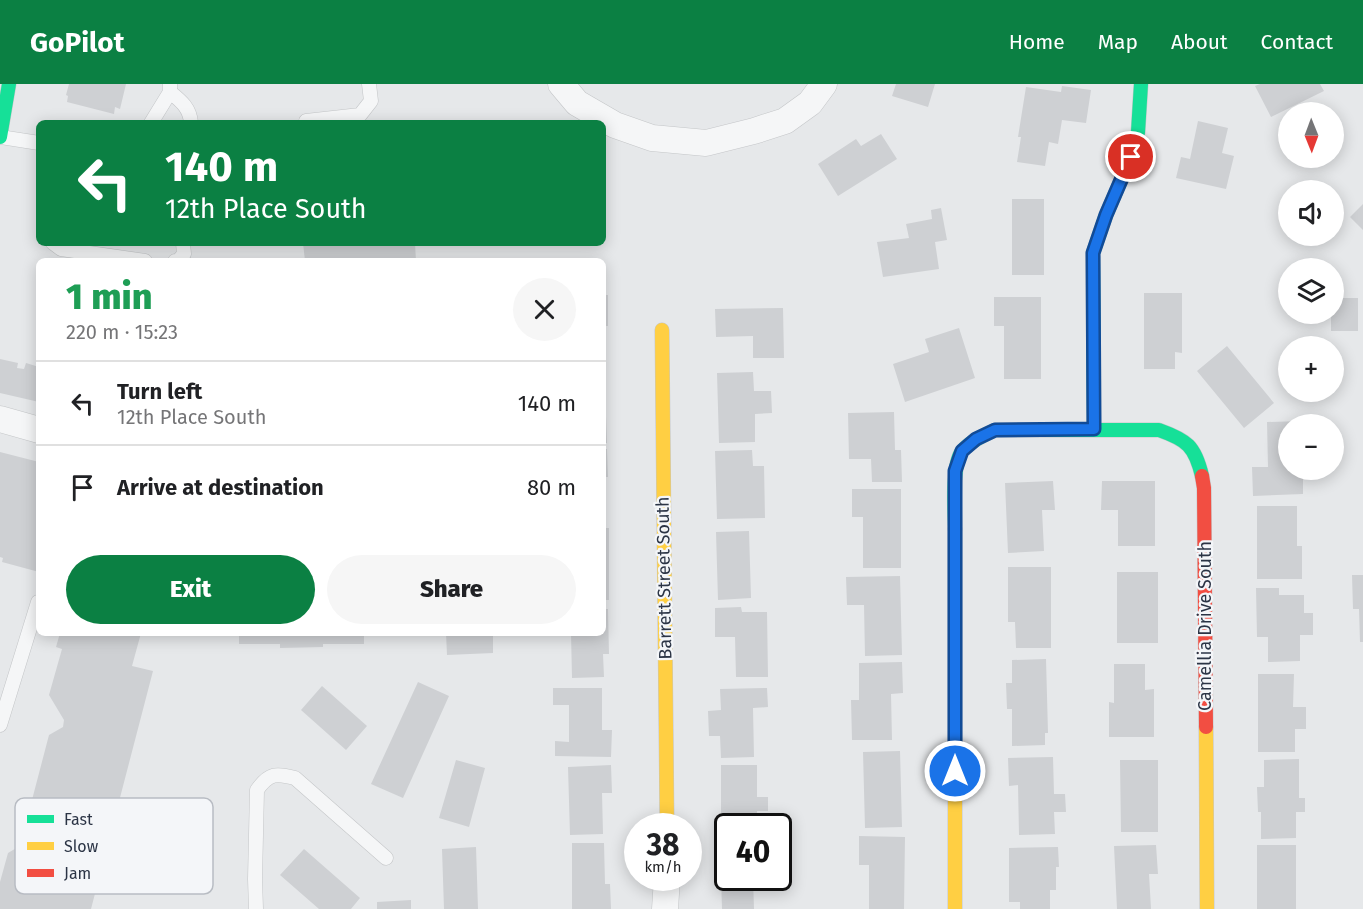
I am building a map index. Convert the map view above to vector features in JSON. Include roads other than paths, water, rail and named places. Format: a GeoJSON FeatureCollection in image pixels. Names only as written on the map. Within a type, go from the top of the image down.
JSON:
{"type":"FeatureCollection","features":[{"type":"Feature","properties":{"kind":"street"},"geometry":{"type":"LineString","coordinates":[[0,137],[9,84]]}},
{"type":"Feature","properties":{"kind":"street"},"geometry":{"type":"LineString","coordinates":[[561,84],[577,103],[615,125],[652,138],[706,143],[785,121],[810,103],[824,84]]}},
{"type":"Feature","properties":{"kind":"street"},"geometry":{"type":"LineString","coordinates":[[1094,429],[1093,253],[1106,215],[1131,157],[1138,132],[1140,84]]}},
{"type":"Feature","properties":{"kind":"street","name":"Barrett Street South"},"geometry":{"type":"LineString","coordinates":[[662,330],[667,813]]}},
{"type":"Feature","properties":{"kind":"street"},"geometry":{"type":"LineString","coordinates":[[0,419],[36,429]]}},
{"type":"Feature","properties":{"kind":"street","name":"Camellia Drive South"},"geometry":{"type":"LineString","coordinates":[[955,909],[955,471],[962,451],[976,439],[995,430],[1094,429],[1159,430],[1179,437],[1192,449],[1199,464],[1204,488],[1207,909]]}},
{"type":"Feature","properties":{"kind":"street"},"geometry":{"type":"LineString","coordinates":[[665,909],[666,891]]}},
{"type":"Feature","properties":{"kind":"lane"},"geometry":{"type":"LineString","coordinates":[[317,120],[360,116],[370,101],[369,84]]}},
{"type":"Feature","properties":{"kind":"lane"},"geometry":{"type":"LineString","coordinates":[[153,120],[170,88],[183,102],[191,120]]}},
{"type":"Feature","properties":{"kind":"lane"},"geometry":{"type":"LineString","coordinates":[[0,137],[36,143]]}},
{"type":"Feature","properties":{"kind":"lane"},"geometry":{"type":"LineString","coordinates":[[57,246],[61,249],[124,258]]}},
{"type":"Feature","properties":{"kind":"lane"},"geometry":{"type":"LineString","coordinates":[[0,725],[36,608]]}},
{"type":"Feature","properties":{"kind":"lane"},"geometry":{"type":"LineString","coordinates":[[256,909],[257,790],[264,780],[272,775],[295,778],[386,858]]}}]}
